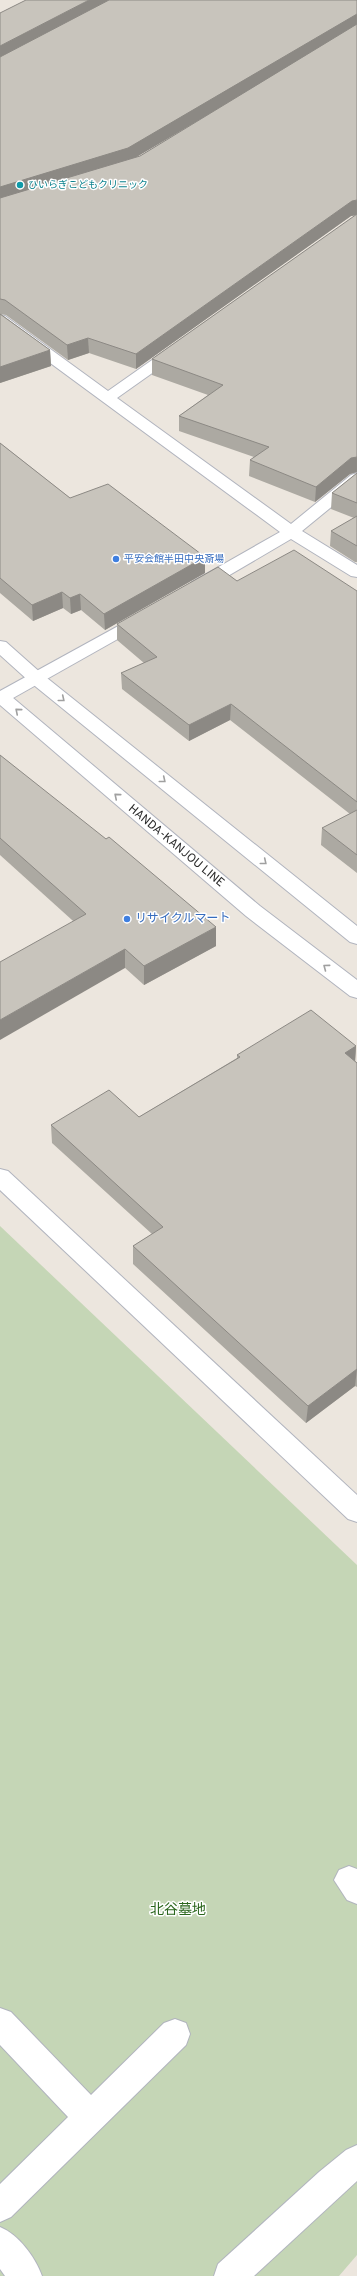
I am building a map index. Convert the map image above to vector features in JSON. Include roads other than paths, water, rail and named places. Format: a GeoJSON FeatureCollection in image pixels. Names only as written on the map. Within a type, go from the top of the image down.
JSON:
{"type":"FeatureCollection","features":[{"type":"Feature","properties":{"kind":"street"},"geometry":{"type":"LineString","coordinates":[[0,319],[109,397],[291,532],[357,572]]}},
{"type":"Feature","properties":{"kind":"street"},"geometry":{"type":"LineString","coordinates":[[109,397],[185,343]]}},
{"type":"Feature","properties":{"kind":"street"},"geometry":{"type":"LineString","coordinates":[[180,595],[291,532],[357,478]]}},
{"type":"Feature","properties":{"kind":"street"},"geometry":{"type":"LineString","coordinates":[[1,697],[153,611]]}},
{"type":"Feature","properties":{"kind":"street"},"geometry":{"type":"LineString","coordinates":[[0,646],[36,678],[357,937]]}},
{"type":"Feature","properties":{"kind":"street","name":"HANDA-KANJOU LINE"},"geometry":{"type":"LineString","coordinates":[[1,697],[253,911],[357,991]]}},
{"type":"Feature","properties":{"kind":"street"},"geometry":{"type":"LineString","coordinates":[[0,1176],[357,1511]]}},
{"type":"Feature","properties":{"kind":"street"},"geometry":{"type":"LineString","coordinates":[[0,2023],[90,2117]]}},
{"type":"Feature","properties":{"kind":"street"},"geometry":{"type":"LineString","coordinates":[[0,2206],[175,2034]]}},
{"type":"Feature","properties":{"kind":"street"},"geometry":{"type":"LineString","coordinates":[[230,2276],[330,2183],[357,2161]]}},
{"type":"Feature","properties":{"kind":"street"},"geometry":{"type":"LineString","coordinates":[[0,2243],[26,2276]]}},
{"type":"Feature","properties":{"kind":"place","name":"ひいらぎこどもクリニック"},"geometry":{"type":"Point","coordinates":[20,185]}},
{"type":"Feature","properties":{"kind":"place","name":"平安会館半田中央斎場"},"geometry":{"type":"Point","coordinates":[116,559]}},
{"type":"Feature","properties":{"kind":"place","name":"リサイクルマート"},"geometry":{"type":"Point","coordinates":[127,919]}},
{"type":"Feature","properties":{"kind":"park label","name":"北谷墓地"},"geometry":{"type":"Point","coordinates":[178,1910]}}]}
